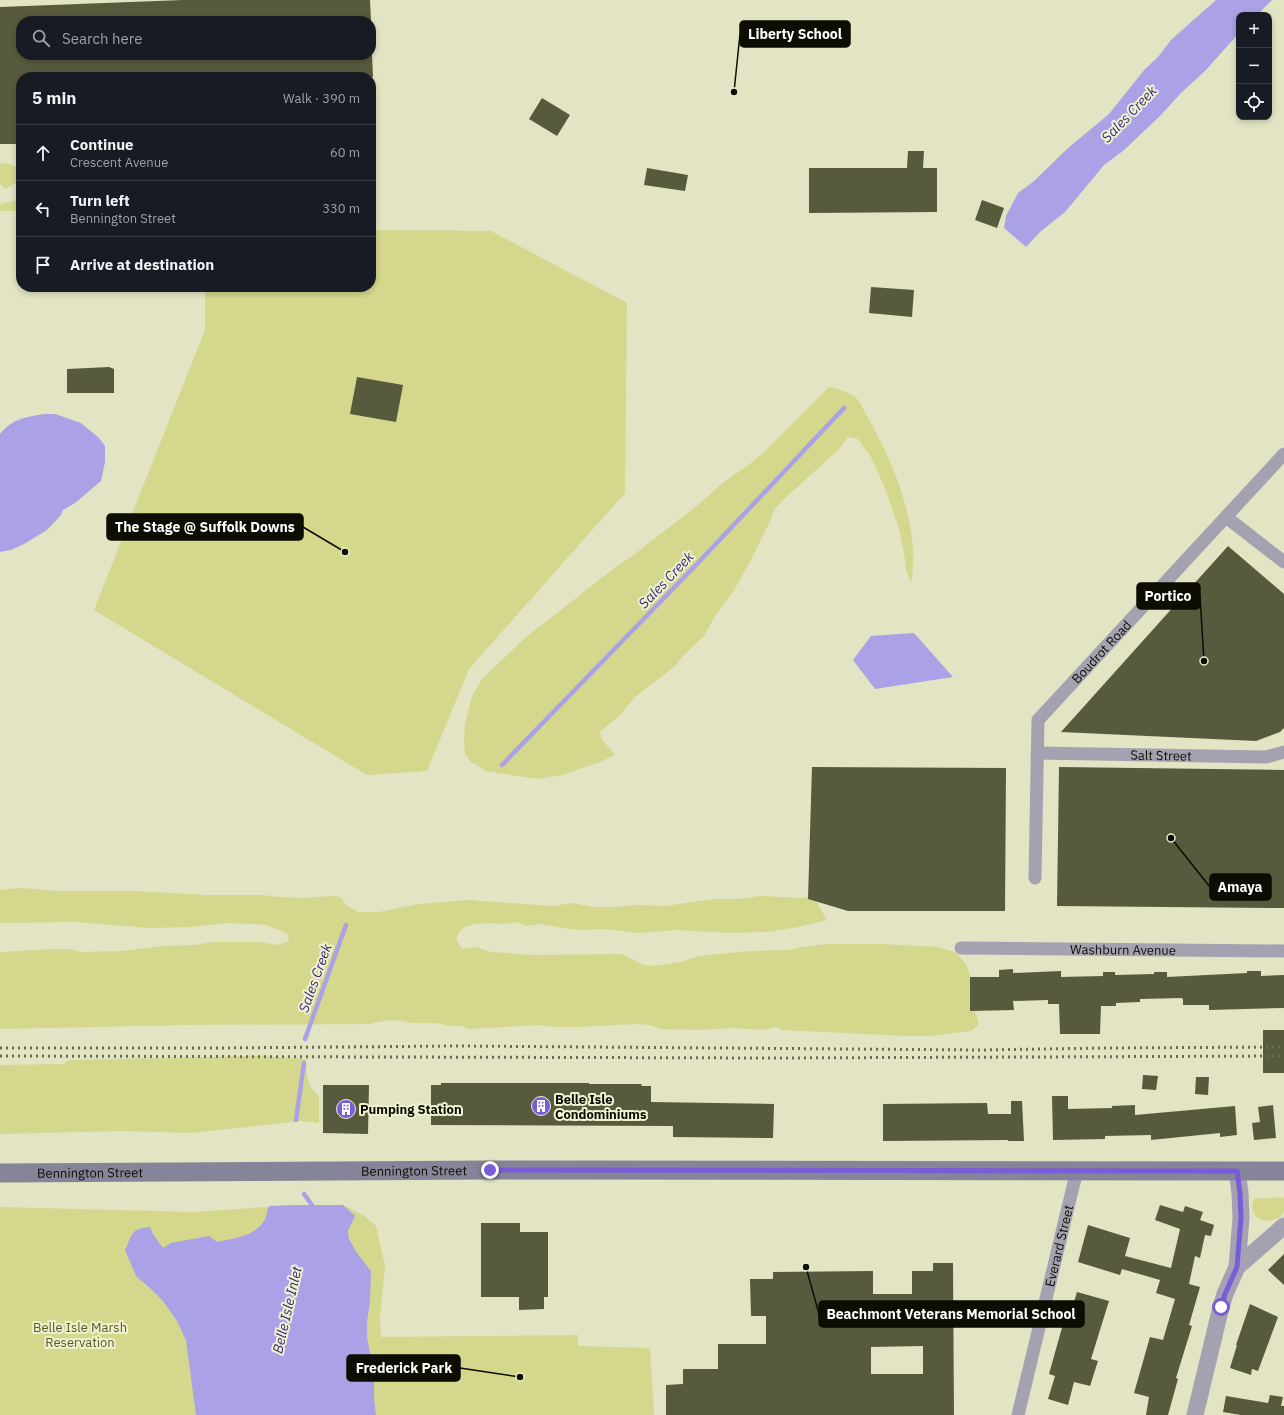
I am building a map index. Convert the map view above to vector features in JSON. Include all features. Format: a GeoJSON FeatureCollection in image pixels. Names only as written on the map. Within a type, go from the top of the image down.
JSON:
{"type":"FeatureCollection","features":[{"type":"Feature","properties":{"kind":"main road","name":"Bennington Street"},"geometry":{"type":"LineString","coordinates":[[0,1173],[490,1170],[1284,1171]]}},
{"type":"Feature","properties":{"kind":"street","name":"Boudrot Road"},"geometry":{"type":"LineString","coordinates":[[1035,878],[1038,720],[1284,454]]}},
{"type":"Feature","properties":{"kind":"street"},"geometry":{"type":"LineString","coordinates":[[1226,517],[1284,562]]}},
{"type":"Feature","properties":{"kind":"street","name":"Salt Street"},"geometry":{"type":"LineString","coordinates":[[1037,753],[1266,757],[1284,752]]}},
{"type":"Feature","properties":{"kind":"street","name":"Washburn Avenue"},"geometry":{"type":"LineString","coordinates":[[961,948],[1284,951]]}},
{"type":"Feature","properties":{"kind":"street","name":"Everard Street"},"geometry":{"type":"LineString","coordinates":[[1018,1415],[1077,1170]]}},
{"type":"Feature","properties":{"kind":"street"},"geometry":{"type":"LineString","coordinates":[[1195,1415],[1221,1307],[1237,1267],[1241,1218],[1237,1171]]}},
{"type":"Feature","properties":{"kind":"street"},"geometry":{"type":"LineString","coordinates":[[1237,1267],[1284,1226]]}},
{"type":"Feature","properties":{"kind":"green space"},"geometry":{"type":"Polygon","coordinates":[[[0,163],[10,164],[16,167],[16,183],[5,189],[0,184],[0,163]]]}},
{"type":"Feature","properties":{"kind":"green space"},"geometry":{"type":"Polygon","coordinates":[[[16,200],[16,211],[0,211],[0,204],[16,200]]]}},
{"type":"Feature","properties":{"kind":"green space"},"geometry":{"type":"Polygon","coordinates":[[[376,230],[491,231],[627,303],[625,493],[469,669],[427,771],[367,775],[94,610],[205,330],[205,292],[376,292],[376,230]]]}},
{"type":"Feature","properties":{"kind":"green space"},"geometry":{"type":"Polygon","coordinates":[[[829,387],[847,393],[857,399],[890,461],[898,481],[909,522],[913,563],[911,582],[906,570],[899,528],[884,486],[871,457],[858,439],[848,437],[838,450],[774,510],[751,560],[733,592],[717,613],[704,636],[675,666],[635,697],[622,713],[600,732],[601,738],[615,755],[600,762],[562,775],[537,779],[486,771],[470,761],[465,753],[465,724],[472,696],[482,679],[525,638],[762,454],[829,387]]]}},
{"type":"Feature","properties":{"kind":"green space"},"geometry":{"type":"Polygon","coordinates":[[[21,888],[56,891],[135,891],[204,895],[263,895],[304,898],[333,896],[340,897],[347,906],[358,912],[379,912],[418,904],[469,900],[553,906],[573,903],[592,907],[616,907],[634,905],[665,906],[713,899],[740,899],[760,896],[801,898],[813,896],[827,920],[768,932],[728,933],[677,930],[639,933],[602,929],[581,930],[540,924],[526,926],[516,922],[505,924],[475,924],[464,927],[459,932],[456,939],[462,949],[476,947],[491,952],[534,955],[622,954],[643,965],[655,966],[681,962],[698,956],[750,951],[789,950],[827,944],[883,944],[938,947],[955,952],[965,963],[972,984],[974,1010],[979,1024],[971,1031],[930,1036],[782,1030],[776,1027],[764,1030],[735,1028],[697,1030],[661,1029],[649,1025],[636,1024],[579,1027],[552,1027],[539,1025],[469,1029],[461,1026],[449,1026],[436,1023],[411,1023],[389,1020],[369,1024],[185,1025],[0,1029],[0,952],[54,949],[71,949],[81,952],[122,951],[163,946],[195,945],[213,942],[258,942],[279,945],[288,941],[289,936],[286,933],[266,925],[254,924],[227,923],[192,927],[149,928],[75,922],[0,923],[0,890],[21,888]]]}},
{"type":"Feature","properties":{"kind":"green space"},"geometry":{"type":"Polygon","coordinates":[[[257,1056],[306,1059],[307,1076],[310,1086],[319,1097],[319,1123],[301,1121],[191,1133],[122,1131],[0,1134],[0,1065],[63,1064],[69,1060],[257,1056]]]}},
{"type":"Feature","properties":{"kind":"green space"},"geometry":{"type":"Polygon","coordinates":[[[1256,1198],[1261,1199],[1284,1198],[1284,1211],[1279,1218],[1266,1221],[1258,1218],[1253,1212],[1253,1200],[1256,1198]]]}},
{"type":"Feature","properties":{"kind":"green space","name":"Belle Isle Marsh Reservation"},"geometry":{"type":"Polygon","coordinates":[[[296,1205],[343,1205],[364,1216],[376,1226],[385,1266],[380,1318],[381,1337],[578,1335],[578,1346],[650,1348],[654,1415],[0,1415],[0,1207],[193,1212],[296,1205]]]}},
{"type":"Feature","properties":{"kind":"water"},"geometry":{"type":"Polygon","coordinates":[[[1216,0],[1272,0],[1260,12],[1236,12],[1236,36],[1205,71],[1182,92],[1160,116],[1123,151],[1104,165],[1065,212],[1040,232],[1026,247],[1004,228],[1006,216],[1018,193],[1033,182],[1067,149],[1109,114],[1145,69],[1158,57],[1171,40],[1216,0]]]}},
{"type":"Feature","properties":{"kind":"water"},"geometry":{"type":"Polygon","coordinates":[[[55,414],[81,423],[99,438],[105,446],[105,462],[101,481],[75,503],[63,510],[61,515],[47,530],[24,544],[11,550],[0,552],[0,434],[15,421],[26,417],[55,414]]]}},
{"type":"Feature","properties":{"kind":"water"},"geometry":{"type":"Polygon","coordinates":[[[914,633],[953,677],[875,689],[853,660],[871,636],[914,633]]]}},
{"type":"Feature","properties":{"kind":"water","name":"Belle Isle Inlet"},"geometry":{"type":"Polygon","coordinates":[[[343,1205],[355,1216],[348,1231],[349,1239],[357,1253],[371,1271],[367,1337],[374,1376],[376,1415],[196,1415],[186,1340],[177,1321],[163,1301],[136,1276],[125,1250],[131,1236],[139,1229],[150,1227],[163,1248],[171,1243],[209,1236],[217,1242],[223,1241],[251,1233],[261,1225],[265,1219],[269,1206],[343,1205]]]}},
{"type":"Feature","properties":{"kind":"building"},"geometry":{"type":"Polygon","coordinates":[[[183,0],[370,0],[371,16],[16,16],[16,60],[372,60],[373,72],[16,72],[16,144],[0,144],[0,7],[183,0]]]}},
{"type":"Feature","properties":{"kind":"building"},"geometry":{"type":"Polygon","coordinates":[[[542,98],[570,115],[557,136],[529,119],[542,98]]]}},
{"type":"Feature","properties":{"kind":"building"},"geometry":{"type":"Polygon","coordinates":[[[908,151],[924,151],[923,168],[937,168],[937,212],[809,213],[809,168],[907,168],[908,151]]]}},
{"type":"Feature","properties":{"kind":"building"},"geometry":{"type":"Polygon","coordinates":[[[647,168],[688,175],[685,191],[644,185],[647,168]]]}},
{"type":"Feature","properties":{"kind":"building"},"geometry":{"type":"Polygon","coordinates":[[[982,200],[1004,208],[997,228],[975,220],[982,200]]]}},
{"type":"Feature","properties":{"kind":"building"},"geometry":{"type":"Polygon","coordinates":[[[871,287],[914,290],[912,317],[869,313],[871,287]]]}},
{"type":"Feature","properties":{"kind":"building"},"geometry":{"type":"Polygon","coordinates":[[[109,367],[114,369],[114,393],[67,393],[67,369],[109,367]]]}},
{"type":"Feature","properties":{"kind":"building"},"geometry":{"type":"Polygon","coordinates":[[[357,377],[403,385],[396,422],[350,414],[357,377]]]}},
{"type":"Feature","properties":{"kind":"building"},"geometry":{"type":"Polygon","coordinates":[[[1228,546],[1284,594],[1284,728],[1280,732],[1256,741],[1061,732],[1228,546]]]}},
{"type":"Feature","properties":{"kind":"building"},"geometry":{"type":"Polygon","coordinates":[[[812,767],[1006,768],[1005,911],[848,911],[808,899],[812,767]]]}},
{"type":"Feature","properties":{"kind":"building"},"geometry":{"type":"Polygon","coordinates":[[[1059,767],[1284,770],[1284,908],[1057,906],[1059,767]]]}},
{"type":"Feature","properties":{"kind":"building"},"geometry":{"type":"Polygon","coordinates":[[[1013,969],[1013,973],[1061,971],[1061,977],[1103,976],[1103,972],[1115,972],[1115,975],[1154,974],[1154,972],[1167,972],[1167,977],[1261,971],[1261,976],[1284,975],[1284,1008],[1209,1010],[1209,1005],[1183,1005],[1183,999],[1181,998],[1140,999],[1140,1002],[1116,1003],[1116,1006],[1101,1006],[1100,1034],[1060,1034],[1059,1004],[1048,1004],[1048,1000],[1013,1001],[1014,1010],[970,1011],[970,977],[999,977],[999,970],[1013,969]]]}},
{"type":"Feature","properties":{"kind":"building"},"geometry":{"type":"Polygon","coordinates":[[[1263,1030],[1284,1030],[1284,1073],[1263,1073],[1263,1030]]]}},
{"type":"Feature","properties":{"kind":"building"},"geometry":{"type":"Polygon","coordinates":[[[1143,1075],[1158,1076],[1156,1090],[1142,1089],[1143,1075]]]}},
{"type":"Feature","properties":{"kind":"building"},"geometry":{"type":"Polygon","coordinates":[[[1196,1077],[1209,1077],[1208,1095],[1195,1094],[1196,1077]]]}},
{"type":"Feature","properties":{"kind":"building","name":"Belle Isle Condominiums"},"geometry":{"type":"Polygon","coordinates":[[[441,1083],[641,1084],[642,1086],[651,1086],[651,1102],[774,1104],[773,1138],[673,1137],[673,1126],[431,1125],[431,1085],[441,1085],[441,1083]]]}},
{"type":"Feature","properties":{"kind":"building","name":"Pumping Station"},"geometry":{"type":"Polygon","coordinates":[[[323,1085],[369,1085],[368,1134],[323,1133],[323,1085]]]}},
{"type":"Feature","properties":{"kind":"building"},"geometry":{"type":"Polygon","coordinates":[[[1052,1096],[1068,1096],[1068,1109],[1112,1108],[1112,1106],[1135,1105],[1135,1115],[1235,1106],[1237,1135],[1220,1137],[1220,1133],[1151,1140],[1151,1135],[1105,1136],[1105,1139],[1053,1140],[1052,1096]]]}},
{"type":"Feature","properties":{"kind":"building"},"geometry":{"type":"Polygon","coordinates":[[[1011,1101],[1022,1101],[1024,1141],[883,1141],[883,1104],[987,1103],[988,1114],[1011,1114],[1011,1101]]]}},
{"type":"Feature","properties":{"kind":"building"},"geometry":{"type":"Polygon","coordinates":[[[1273,1105],[1276,1138],[1254,1140],[1252,1123],[1260,1122],[1258,1107],[1273,1105]]]}},
{"type":"Feature","properties":{"kind":"building"},"geometry":{"type":"Polygon","coordinates":[[[1160,1205],[1183,1212],[1185,1206],[1203,1212],[1200,1220],[1214,1225],[1211,1236],[1205,1235],[1200,1258],[1195,1256],[1189,1284],[1200,1287],[1189,1325],[1192,1326],[1176,1378],[1178,1379],[1168,1415],[1146,1415],[1149,1397],[1134,1393],[1150,1337],[1163,1340],[1175,1299],[1156,1293],[1160,1280],[1122,1269],[1120,1275],[1078,1262],[1088,1225],[1130,1238],[1125,1256],[1171,1268],[1180,1229],[1155,1220],[1160,1205]]]}},
{"type":"Feature","properties":{"kind":"building"},"geometry":{"type":"Polygon","coordinates":[[[481,1223],[520,1223],[520,1232],[548,1232],[548,1297],[544,1297],[544,1309],[519,1310],[519,1297],[481,1297],[481,1223]]]}},
{"type":"Feature","properties":{"kind":"building"},"geometry":{"type":"Polygon","coordinates":[[[1284,1254],[1284,1285],[1268,1270],[1284,1254]]]}},
{"type":"Feature","properties":{"kind":"building"},"geometry":{"type":"Polygon","coordinates":[[[933,1263],[953,1263],[954,1415],[666,1415],[666,1385],[683,1384],[683,1369],[718,1369],[718,1344],[766,1344],[766,1316],[751,1316],[750,1279],[773,1279],[773,1272],[873,1271],[873,1294],[912,1294],[912,1271],[933,1271],[933,1263]],[[923,1346],[871,1347],[871,1374],[923,1374],[923,1346]]]}},
{"type":"Feature","properties":{"kind":"building"},"geometry":{"type":"Polygon","coordinates":[[[1077,1292],[1109,1301],[1091,1359],[1098,1361],[1090,1386],[1074,1382],[1068,1405],[1048,1399],[1055,1376],[1049,1374],[1065,1317],[1069,1318],[1077,1292]]]}},
{"type":"Feature","properties":{"kind":"building"},"geometry":{"type":"Polygon","coordinates":[[[1250,1304],[1278,1317],[1258,1371],[1252,1369],[1251,1375],[1230,1368],[1250,1304]]]}},
{"type":"Feature","properties":{"kind":"building"},"geometry":{"type":"Polygon","coordinates":[[[1270,1395],[1283,1397],[1281,1406],[1284,1406],[1284,1415],[1241,1415],[1223,1412],[1226,1396],[1268,1403],[1270,1395]]]}},
{"type":"Feature","properties":{"kind":"waterway","name":"Sales Creek"},"geometry":{"type":"LineString","coordinates":[[502,765],[695,566],[844,408]]}},
{"type":"Feature","properties":{"kind":"waterway","name":"Sales Creek"},"geometry":{"type":"LineString","coordinates":[[305,1039],[346,925]]}},
{"type":"Feature","properties":{"kind":"waterway","name":"Sales Creek"},"geometry":{"type":"LineString","coordinates":[[296,1120],[304,1063]]}},
{"type":"Feature","properties":{"kind":"waterway","name":"Sales Creek"},"geometry":{"type":"LineString","coordinates":[[304,1194],[312,1205]]}},
{"type":"Feature","properties":{"kind":"railway"},"geometry":{"type":"LineString","coordinates":[[0,1048],[458,1046],[980,1050],[1284,1047]]}},
{"type":"Feature","properties":{"kind":"railway"},"geometry":{"type":"LineString","coordinates":[[0,1056],[773,1058],[1284,1056]]}},
{"type":"Feature","properties":{"kind":"place","name":"Liberty School"},"geometry":{"type":"Point","coordinates":[734,92]}},
{"type":"Feature","properties":{"kind":"place","name":"The Stage @ Suffolk Downs"},"geometry":{"type":"Point","coordinates":[345,552]}},
{"type":"Feature","properties":{"kind":"place","name":"Portico"},"geometry":{"type":"Point","coordinates":[1204,661]}},
{"type":"Feature","properties":{"kind":"place","name":"Amaya"},"geometry":{"type":"Point","coordinates":[1171,838]}},
{"type":"Feature","properties":{"kind":"place","name":"Belle Isle Condominiums"},"geometry":{"type":"Point","coordinates":[541,1106]}},
{"type":"Feature","properties":{"kind":"place","name":"Pumping Station"},"geometry":{"type":"Point","coordinates":[346,1109]}},
{"type":"Feature","properties":{"kind":"place","name":"Beachmont Veterans Memorial School"},"geometry":{"type":"Point","coordinates":[806,1267]}},
{"type":"Feature","properties":{"kind":"place","name":"Frederick Park"},"geometry":{"type":"Point","coordinates":[520,1377]}},
{"type":"Feature","properties":{"kind":"route"},"geometry":{"type":"LineString","coordinates":[[490,1170],[1237,1171],[1241,1218],[1237,1267],[1221,1307]]}}]}
